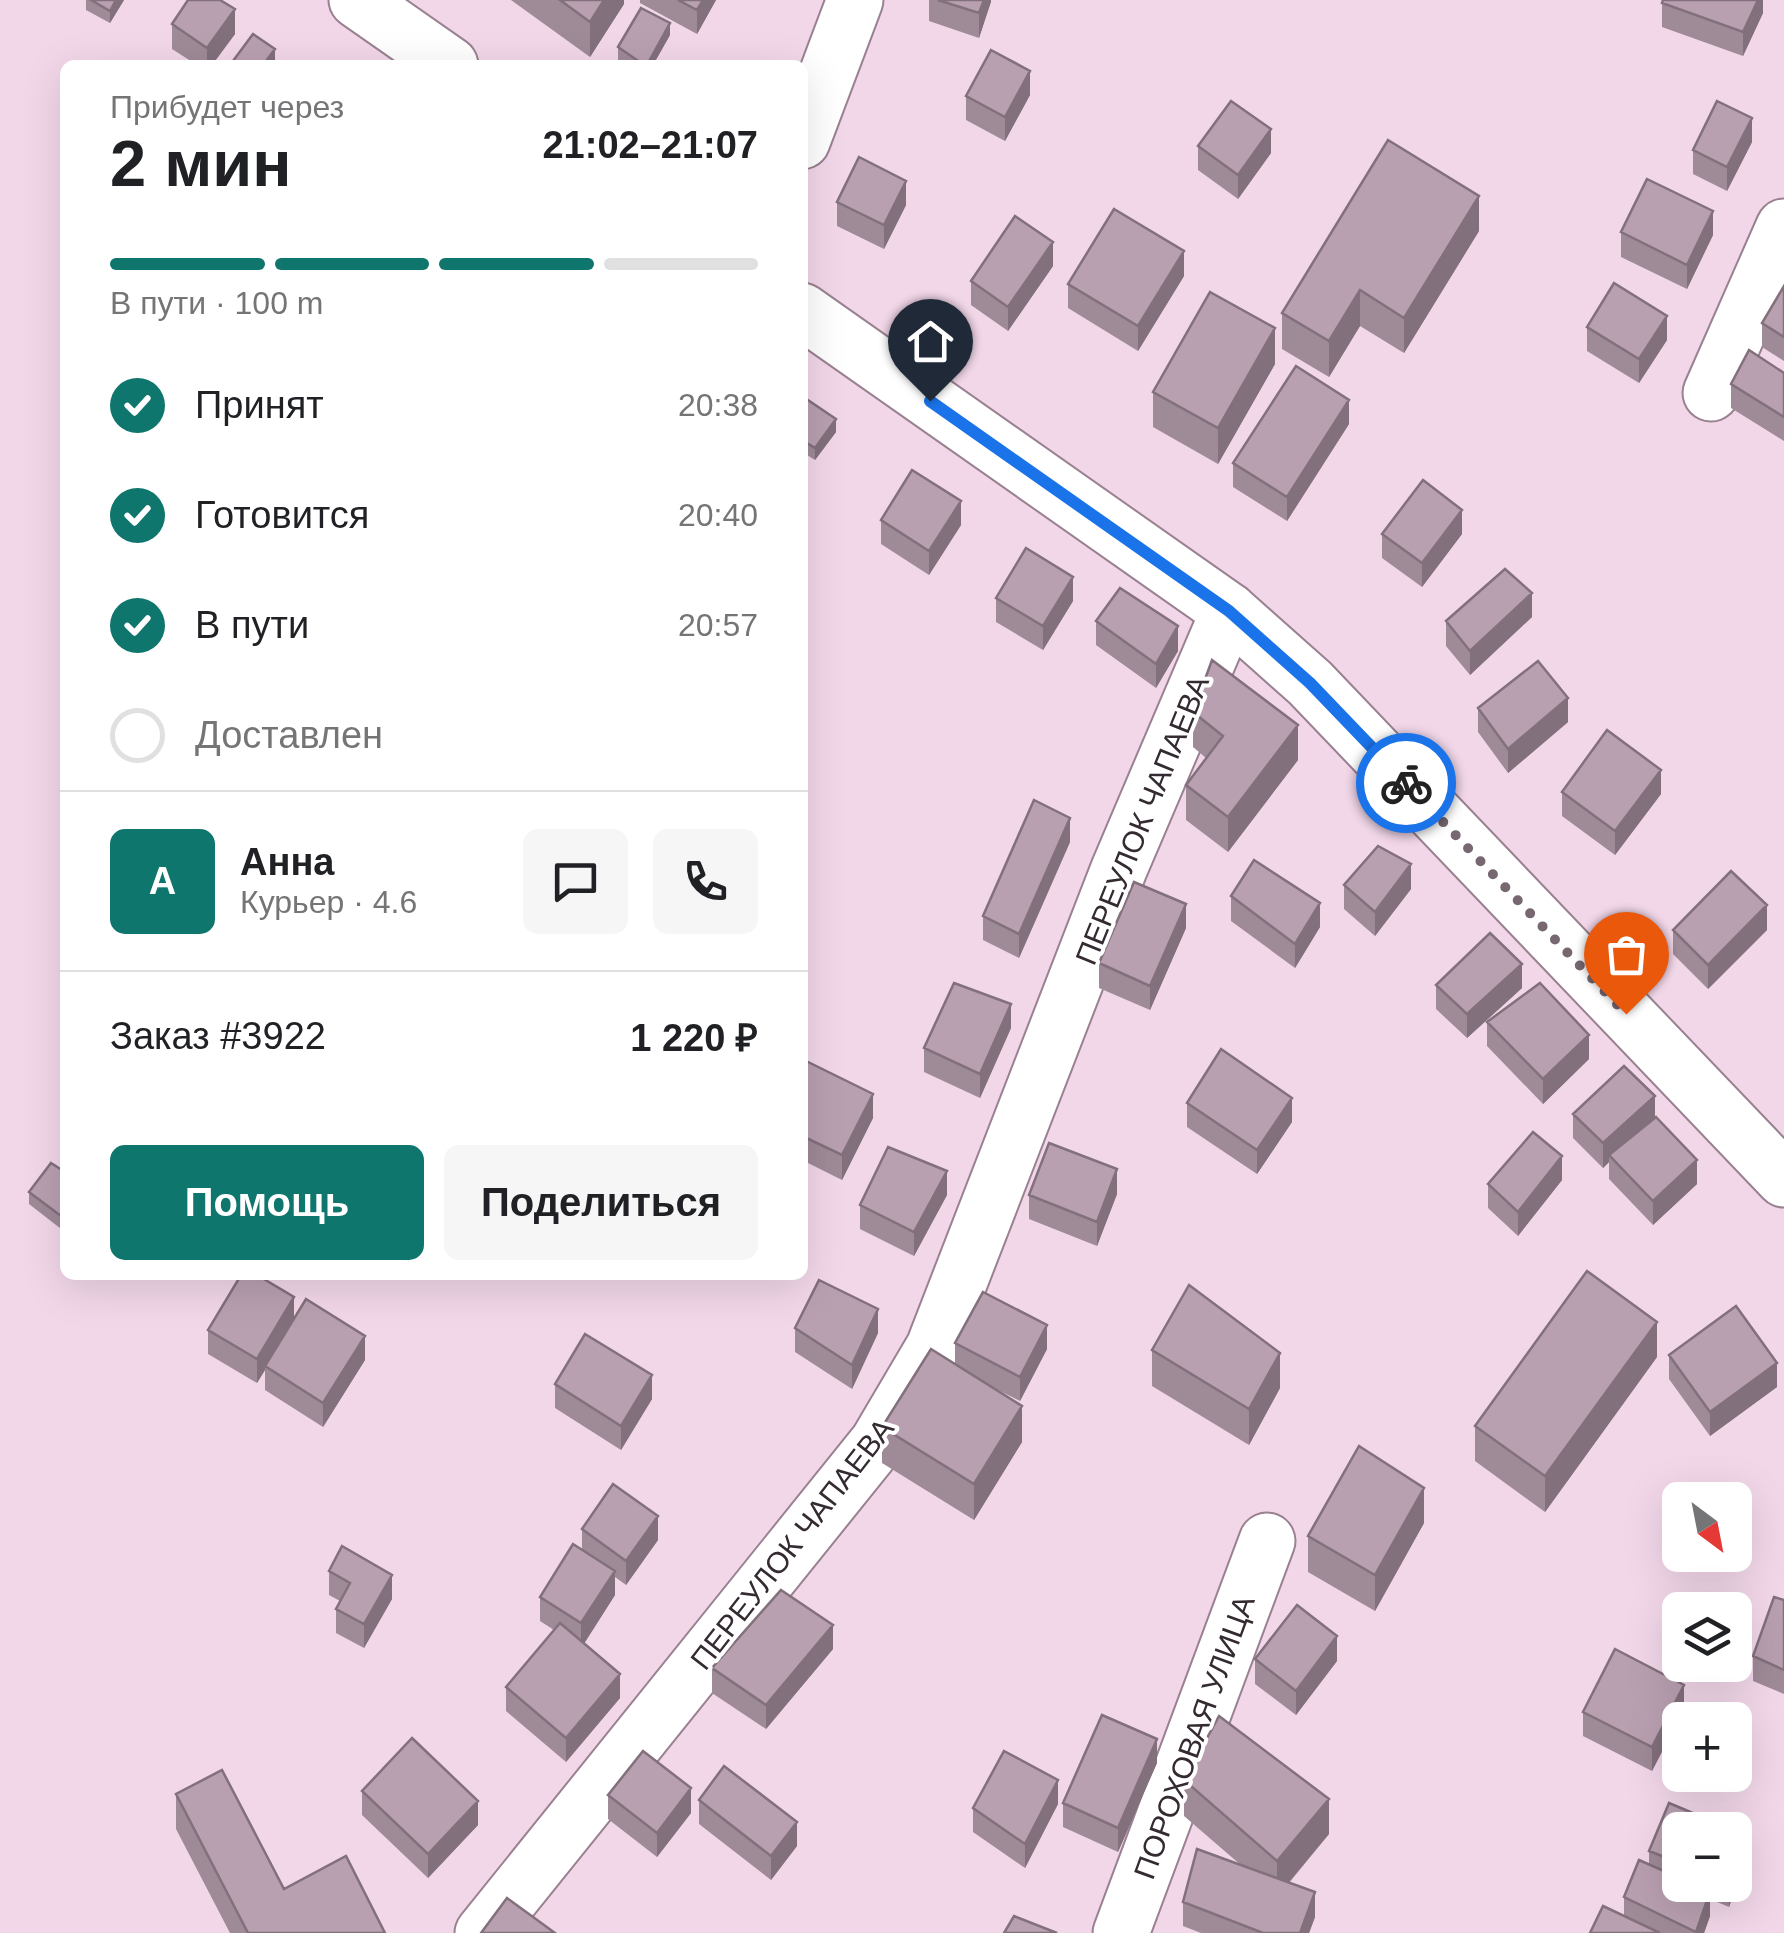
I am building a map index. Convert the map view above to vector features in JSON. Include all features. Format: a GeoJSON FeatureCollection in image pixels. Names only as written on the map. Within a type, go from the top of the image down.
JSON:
{"type":"FeatureCollection","features":[{"type":"Feature","properties":{"kind":"street"},"geometry":{"type":"LineString","coordinates":[[357,0],[443,60]]}},
{"type":"Feature","properties":{"kind":"street"},"geometry":{"type":"LineString","coordinates":[[808,125],[855,0]]}},
{"type":"Feature","properties":{"kind":"street"},"geometry":{"type":"LineString","coordinates":[[1711,393],[1784,227]]}},
{"type":"Feature","properties":{"kind":"street"},"geometry":{"type":"LineString","coordinates":[[808,315],[1229,611],[1310,683],[1784,1180]]}},
{"type":"Feature","properties":{"kind":"street","name":"ПЕРЕУЛОК ЧАПАЕВА"},"geometry":{"type":"LineString","coordinates":[[482,1933],[878,1442],[934,1347],[1119,869],[1229,611]]}},
{"type":"Feature","properties":{"kind":"street","name":"ПОРОХОВАЯ УЛИЦА"},"geometry":{"type":"LineString","coordinates":[[1121,1933],[1267,1541]]}},
{"type":"Feature","properties":{"kind":"building"},"geometry":{"type":"Polygon","coordinates":[[[91,0],[116,0],[110,11],[91,0]]]}},
{"type":"Feature","properties":{"kind":"building"},"geometry":{"type":"Polygon","coordinates":[[[188,0],[220,0],[235,9],[207,48],[172,24],[188,0]]]}},
{"type":"Feature","properties":{"kind":"building"},"geometry":{"type":"Polygon","coordinates":[[[560,0],[604,0],[590,22],[560,0]]]}},
{"type":"Feature","properties":{"kind":"building"},"geometry":{"type":"Polygon","coordinates":[[[678,0],[703,0],[697,10],[678,0]]]}},
{"type":"Feature","properties":{"kind":"building"},"geometry":{"type":"Polygon","coordinates":[[[938,0],[984,0],[979,13],[938,0]]]}},
{"type":"Feature","properties":{"kind":"building"},"geometry":{"type":"Polygon","coordinates":[[[1758,0],[1743,32],[1662,3],[1758,0]]]}},
{"type":"Feature","properties":{"kind":"building"},"geometry":{"type":"Polygon","coordinates":[[[641,8],[670,23],[650,60],[637,60],[618,47],[641,8]]]}},
{"type":"Feature","properties":{"kind":"building"},"geometry":{"type":"Polygon","coordinates":[[[253,34],[275,49],[267,60],[234,60],[253,34]]]}},
{"type":"Feature","properties":{"kind":"building"},"geometry":{"type":"Polygon","coordinates":[[[991,50],[1030,71],[1005,117],[966,96],[991,50]]]}},
{"type":"Feature","properties":{"kind":"building"},"geometry":{"type":"Polygon","coordinates":[[[1231,101],[1271,129],[1238,175],[1198,146],[1231,101]]]}},
{"type":"Feature","properties":{"kind":"building"},"geometry":{"type":"Polygon","coordinates":[[[1717,101],[1752,118],[1727,167],[1693,150],[1717,101]]]}},
{"type":"Feature","properties":{"kind":"building"},"geometry":{"type":"Polygon","coordinates":[[[1388,140],[1479,196],[1404,318],[1360,290],[1329,341],[1282,313],[1388,140]]]}},
{"type":"Feature","properties":{"kind":"building"},"geometry":{"type":"Polygon","coordinates":[[[859,157],[906,181],[884,225],[837,202],[859,157]]]}},
{"type":"Feature","properties":{"kind":"building"},"geometry":{"type":"Polygon","coordinates":[[[1647,179],[1713,211],[1687,265],[1621,232],[1647,179]]]}},
{"type":"Feature","properties":{"kind":"building"},"geometry":{"type":"Polygon","coordinates":[[[1114,209],[1184,251],[1138,326],[1068,284],[1114,209]]]}},
{"type":"Feature","properties":{"kind":"building"},"geometry":{"type":"Polygon","coordinates":[[[1015,216],[1053,242],[1008,307],[971,281],[1015,216]]]}},
{"type":"Feature","properties":{"kind":"building"},"geometry":{"type":"Polygon","coordinates":[[[1614,283],[1667,316],[1639,359],[1587,327],[1614,283]]]}},
{"type":"Feature","properties":{"kind":"building"},"geometry":{"type":"Polygon","coordinates":[[[1784,286],[1784,337],[1762,323],[1784,286]]]}},
{"type":"Feature","properties":{"kind":"building"},"geometry":{"type":"Polygon","coordinates":[[[1210,292],[1275,328],[1218,428],[1153,392],[1210,292]]]}},
{"type":"Feature","properties":{"kind":"building"},"geometry":{"type":"Polygon","coordinates":[[[1749,350],[1784,373],[1784,417],[1731,384],[1749,350]]]}},
{"type":"Feature","properties":{"kind":"building"},"geometry":{"type":"Polygon","coordinates":[[[1296,366],[1349,400],[1287,497],[1233,463],[1296,366]]]}},
{"type":"Feature","properties":{"kind":"building"},"geometry":{"type":"Polygon","coordinates":[[[808,400],[836,419],[815,448],[808,444],[808,400]]]}},
{"type":"Feature","properties":{"kind":"building"},"geometry":{"type":"Polygon","coordinates":[[[912,470],[961,501],[929,551],[881,520],[912,470]]]}},
{"type":"Feature","properties":{"kind":"building"},"geometry":{"type":"Polygon","coordinates":[[[1423,480],[1462,510],[1422,563],[1382,534],[1423,480]]]}},
{"type":"Feature","properties":{"kind":"building"},"geometry":{"type":"Polygon","coordinates":[[[1026,548],[1073,577],[1043,626],[996,598],[1026,548]]]}},
{"type":"Feature","properties":{"kind":"building"},"geometry":{"type":"Polygon","coordinates":[[[1505,569],[1532,593],[1470,651],[1446,621],[1505,569]]]}},
{"type":"Feature","properties":{"kind":"building"},"geometry":{"type":"Polygon","coordinates":[[[1120,588],[1178,626],[1156,664],[1096,621],[1120,588]]]}},
{"type":"Feature","properties":{"kind":"building"},"geometry":{"type":"Polygon","coordinates":[[[1212,660],[1298,725],[1228,817],[1186,785],[1223,736],[1193,712],[1212,660]]]}},
{"type":"Feature","properties":{"kind":"building"},"geometry":{"type":"Polygon","coordinates":[[[1538,661],[1568,698],[1508,749],[1478,708],[1538,661]]]}},
{"type":"Feature","properties":{"kind":"building"},"geometry":{"type":"Polygon","coordinates":[[[1607,730],[1661,770],[1615,831],[1562,792],[1607,730]]]}},
{"type":"Feature","properties":{"kind":"building"},"geometry":{"type":"Polygon","coordinates":[[[1034,800],[1070,818],[1019,934],[983,916],[1034,800]]]}},
{"type":"Feature","properties":{"kind":"building"},"geometry":{"type":"Polygon","coordinates":[[[1378,846],[1411,864],[1375,912],[1344,885],[1378,846]]]}},
{"type":"Feature","properties":{"kind":"building"},"geometry":{"type":"Polygon","coordinates":[[[1254,860],[1320,903],[1295,944],[1231,896],[1254,860]]]}},
{"type":"Feature","properties":{"kind":"building"},"geometry":{"type":"Polygon","coordinates":[[[1731,871],[1767,905],[1708,965],[1673,930],[1731,871]]]}},
{"type":"Feature","properties":{"kind":"building"},"geometry":{"type":"Polygon","coordinates":[[[1134,882],[1186,904],[1150,986],[1099,963],[1134,882]]]}},
{"type":"Feature","properties":{"kind":"building"},"geometry":{"type":"Polygon","coordinates":[[[1490,933],[1522,964],[1467,1014],[1436,985],[1490,933]]]}},
{"type":"Feature","properties":{"kind":"building"},"geometry":{"type":"Polygon","coordinates":[[[954,983],[1011,1004],[980,1074],[924,1048],[954,983]]]}},
{"type":"Feature","properties":{"kind":"building"},"geometry":{"type":"Polygon","coordinates":[[[1540,983],[1589,1035],[1543,1079],[1487,1022],[1540,983]]]}},
{"type":"Feature","properties":{"kind":"building"},"geometry":{"type":"Polygon","coordinates":[[[1221,1049],[1292,1098],[1257,1150],[1187,1103],[1221,1049]]]}},
{"type":"Feature","properties":{"kind":"building"},"geometry":{"type":"Polygon","coordinates":[[[808,1062],[873,1094],[842,1155],[808,1139],[808,1062]]]}},
{"type":"Feature","properties":{"kind":"building"},"geometry":{"type":"Polygon","coordinates":[[[1624,1066],[1655,1096],[1603,1143],[1573,1114],[1624,1066]]]}},
{"type":"Feature","properties":{"kind":"building"},"geometry":{"type":"Polygon","coordinates":[[[1656,1117],[1697,1160],[1653,1201],[1609,1155],[1656,1117]]]}},
{"type":"Feature","properties":{"kind":"building"},"geometry":{"type":"Polygon","coordinates":[[[1533,1132],[1562,1156],[1518,1212],[1488,1184],[1533,1132]]]}},
{"type":"Feature","properties":{"kind":"building"},"geometry":{"type":"Polygon","coordinates":[[[1049,1143],[1117,1169],[1097,1222],[1029,1195],[1049,1143]]]}},
{"type":"Feature","properties":{"kind":"building"},"geometry":{"type":"Polygon","coordinates":[[[888,1147],[947,1171],[914,1232],[860,1205],[888,1147]]]}},
{"type":"Feature","properties":{"kind":"building"},"geometry":{"type":"Polygon","coordinates":[[[51,1163],[60,1169],[60,1215],[29,1192],[51,1163]]]}},
{"type":"Feature","properties":{"kind":"building"},"geometry":{"type":"Polygon","coordinates":[[[1587,1271],[1657,1322],[1545,1476],[1475,1426],[1587,1271]]]}},
{"type":"Feature","properties":{"kind":"building"},"geometry":{"type":"Polygon","coordinates":[[[238,1280],[265,1280],[294,1297],[257,1359],[208,1330],[238,1280]]]}},
{"type":"Feature","properties":{"kind":"building"},"geometry":{"type":"Polygon","coordinates":[[[819,1280],[878,1309],[852,1365],[795,1328],[819,1280]]]}},
{"type":"Feature","properties":{"kind":"building"},"geometry":{"type":"Polygon","coordinates":[[[1189,1285],[1280,1353],[1249,1409],[1152,1350],[1189,1285]]]}},
{"type":"Feature","properties":{"kind":"building"},"geometry":{"type":"Polygon","coordinates":[[[983,1292],[1047,1325],[1020,1377],[955,1343],[983,1292]]]}},
{"type":"Feature","properties":{"kind":"building"},"geometry":{"type":"Polygon","coordinates":[[[306,1299],[365,1336],[323,1403],[265,1366],[306,1299]]]}},
{"type":"Feature","properties":{"kind":"building"},"geometry":{"type":"Polygon","coordinates":[[[1736,1306],[1777,1363],[1710,1412],[1669,1355],[1736,1306]]]}},
{"type":"Feature","properties":{"kind":"building"},"geometry":{"type":"Polygon","coordinates":[[[585,1334],[652,1375],[621,1426],[555,1384],[585,1334]]]}},
{"type":"Feature","properties":{"kind":"building"},"geometry":{"type":"Polygon","coordinates":[[[931,1349],[1022,1406],[974,1484],[882,1427],[931,1349]]]}},
{"type":"Feature","properties":{"kind":"building"},"geometry":{"type":"Polygon","coordinates":[[[1359,1446],[1424,1488],[1375,1575],[1308,1536],[1359,1446]]]}},
{"type":"Feature","properties":{"kind":"building"},"geometry":{"type":"Polygon","coordinates":[[[613,1484],[658,1516],[626,1561],[582,1529],[613,1484]]]}},
{"type":"Feature","properties":{"kind":"building"},"geometry":{"type":"Polygon","coordinates":[[[573,1544],[615,1571],[581,1623],[540,1597],[573,1544]]]}},
{"type":"Feature","properties":{"kind":"building"},"geometry":{"type":"Polygon","coordinates":[[[342,1546],[392,1575],[364,1624],[336,1609],[350,1583],[329,1571],[342,1546]]]}},
{"type":"Feature","properties":{"kind":"building"},"geometry":{"type":"Polygon","coordinates":[[[781,1590],[833,1625],[766,1705],[712,1668],[781,1590]]]}},
{"type":"Feature","properties":{"kind":"building"},"geometry":{"type":"Polygon","coordinates":[[[1774,1597],[1784,1600],[1784,1670],[1753,1656],[1774,1597]]]}},
{"type":"Feature","properties":{"kind":"building"},"geometry":{"type":"Polygon","coordinates":[[[1297,1605],[1337,1636],[1296,1691],[1255,1659],[1297,1605]]]}},
{"type":"Feature","properties":{"kind":"building"},"geometry":{"type":"Polygon","coordinates":[[[560,1623],[620,1674],[566,1738],[506,1687],[560,1623]]]}},
{"type":"Feature","properties":{"kind":"building"},"geometry":{"type":"Polygon","coordinates":[[[1615,1649],[1662,1674],[1662,1682],[1684,1685],[1675,1702],[1662,1702],[1662,1728],[1652,1747],[1583,1712],[1615,1649]]]}},
{"type":"Feature","properties":{"kind":"building"},"geometry":{"type":"Polygon","coordinates":[[[1102,1715],[1157,1739],[1118,1828],[1063,1803],[1102,1715]]]}},
{"type":"Feature","properties":{"kind":"building"},"geometry":{"type":"Polygon","coordinates":[[[1219,1716],[1329,1799],[1277,1861],[1184,1780],[1219,1716]]]}},
{"type":"Feature","properties":{"kind":"building"},"geometry":{"type":"Polygon","coordinates":[[[412,1738],[478,1801],[428,1854],[362,1791],[412,1738]]]}},
{"type":"Feature","properties":{"kind":"building"},"geometry":{"type":"Polygon","coordinates":[[[643,1751],[691,1788],[657,1833],[608,1795],[643,1751]]]}},
{"type":"Feature","properties":{"kind":"building"},"geometry":{"type":"Polygon","coordinates":[[[1004,1751],[1058,1780],[1025,1844],[973,1808],[1004,1751]]]}},
{"type":"Feature","properties":{"kind":"building"},"geometry":{"type":"Polygon","coordinates":[[[724,1766],[797,1822],[771,1856],[699,1800],[724,1766]]]}},
{"type":"Feature","properties":{"kind":"building"},"geometry":{"type":"Polygon","coordinates":[[[222,1770],[284,1889],[346,1856],[385,1933],[248,1933],[176,1794],[222,1770]]]}},
{"type":"Feature","properties":{"kind":"building"},"geometry":{"type":"Polygon","coordinates":[[[1669,1803],[1690,1812],[1665,1812],[1669,1803]]]}},
{"type":"Feature","properties":{"kind":"building"},"geometry":{"type":"Polygon","coordinates":[[[1662,1820],[1662,1856],[1649,1851],[1662,1820]]]}},
{"type":"Feature","properties":{"kind":"building"},"geometry":{"type":"Polygon","coordinates":[[[1197,1849],[1315,1892],[1300,1933],[1263,1933],[1183,1902],[1197,1849]]]}},
{"type":"Feature","properties":{"kind":"building"},"geometry":{"type":"Polygon","coordinates":[[[1639,1860],[1662,1870],[1662,1902],[1706,1902],[1696,1932],[1624,1897],[1639,1860]]]}},
{"type":"Feature","properties":{"kind":"building"},"geometry":{"type":"Polygon","coordinates":[[[507,1898],[555,1933],[481,1933],[507,1898]]]}},
{"type":"Feature","properties":{"kind":"building"},"geometry":{"type":"Polygon","coordinates":[[[1603,1906],[1660,1933],[1590,1933],[1603,1906]]]}},
{"type":"Feature","properties":{"kind":"building"},"geometry":{"type":"Polygon","coordinates":[[[1014,1916],[1057,1933],[1004,1933],[1014,1916]]]}},
{"type":"Feature","properties":{"kind":"way so far"},"geometry":{"type":"LineString","coordinates":[[1406,783],[1626,1014]]}},
{"type":"Feature","properties":{"kind":"route"},"geometry":{"type":"LineString","coordinates":[[930,401],[1229,611],[1310,683],[1406,783]]}}]}
